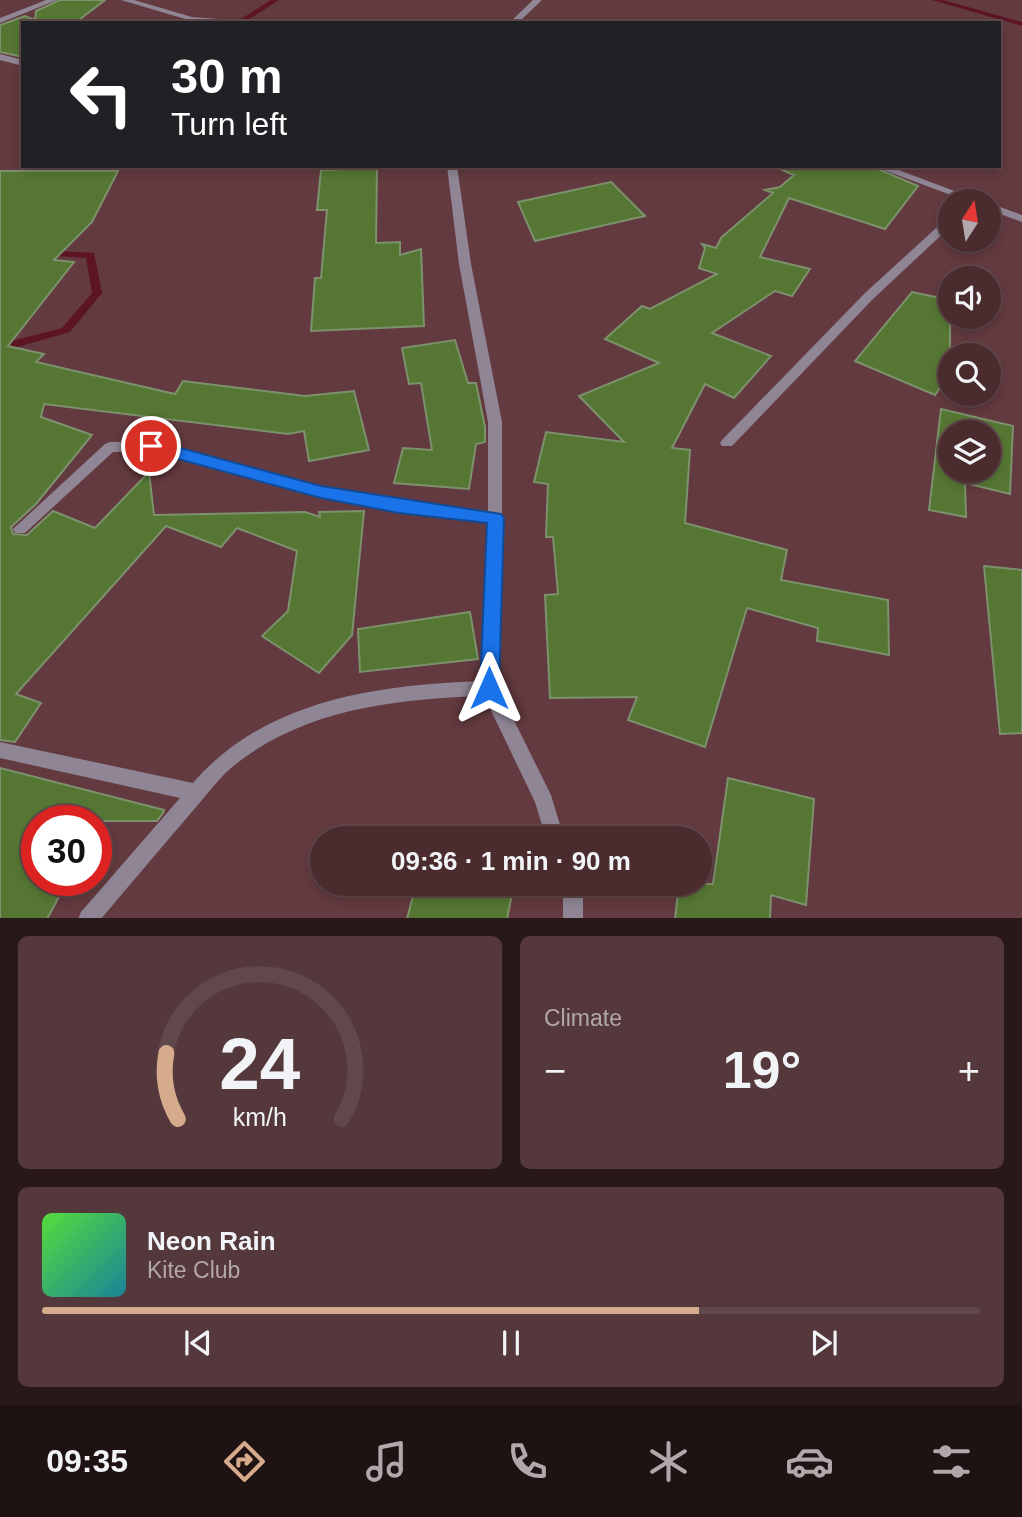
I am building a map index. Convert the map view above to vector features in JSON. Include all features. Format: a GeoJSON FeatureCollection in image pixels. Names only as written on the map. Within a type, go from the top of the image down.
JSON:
{"type":"FeatureCollection","features":[{"type":"Feature","properties":{"kind":"street"},"geometry":{"type":"LineString","coordinates":[[25,0],[50,1]]}},
{"type":"Feature","properties":{"kind":"street"},"geometry":{"type":"LineString","coordinates":[[125,0],[174,15],[229,21]]}},
{"type":"Feature","properties":{"kind":"street"},"geometry":{"type":"LineString","coordinates":[[515,21],[538,0]]}},
{"type":"Feature","properties":{"kind":"street"},"geometry":{"type":"LineString","coordinates":[[0,21],[50,1]]}},
{"type":"Feature","properties":{"kind":"street"},"geometry":{"type":"LineString","coordinates":[[0,57],[21,62]]}},
{"type":"Feature","properties":{"kind":"street"},"geometry":{"type":"LineString","coordinates":[[452,168],[465,264],[495,422],[495,518],[489,688],[544,801],[551,826]]}},
{"type":"Feature","properties":{"kind":"street"},"geometry":{"type":"LineString","coordinates":[[884,168],[942,189]]}},
{"type":"Feature","properties":{"kind":"street"},"geometry":{"type":"LineString","coordinates":[[1001,211],[1022,219]]}},
{"type":"Feature","properties":{"kind":"street"},"geometry":{"type":"LineString","coordinates":[[727,443],[869,296],[938,232]]}},
{"type":"Feature","properties":{"kind":"street"},"geometry":{"type":"LineString","coordinates":[[20,529],[110,447],[151,446],[321,492],[399,506],[495,518]]}},
{"type":"Feature","properties":{"kind":"street"},"geometry":{"type":"LineString","coordinates":[[89,918],[232,755],[287,723],[332,707],[435,690],[489,688]]}},
{"type":"Feature","properties":{"kind":"street"},"geometry":{"type":"LineString","coordinates":[[0,750],[197,793]]}},
{"type":"Feature","properties":{"kind":"street"},"geometry":{"type":"LineString","coordinates":[[573,896],[573,918]]}},
{"type":"Feature","properties":{"kind":"building"},"geometry":{"type":"Polygon","coordinates":[[[60,0],[105,0],[78,21],[21,21],[21,57],[0,52],[0,25],[25,16],[35,20],[36,11],[60,0]]]}},
{"type":"Feature","properties":{"kind":"building"},"geometry":{"type":"Polygon","coordinates":[[[377,168],[376,243],[400,242],[400,255],[421,249],[424,326],[311,331],[315,278],[321,278],[327,210],[317,210],[321,170],[377,168]]]}},
{"type":"Feature","properties":{"kind":"building"},"geometry":{"type":"Polygon","coordinates":[[[876,168],[918,186],[885,229],[789,198],[760,257],[810,269],[792,296],[775,291],[712,333],[771,356],[734,398],[705,384],[672,448],[690,450],[685,523],[787,550],[781,580],[888,600],[889,655],[817,641],[818,628],[747,608],[705,747],[628,720],[637,697],[550,698],[545,595],[558,594],[553,537],[546,537],[548,484],[534,482],[546,432],[624,442],[579,396],[659,363],[605,339],[642,306],[650,309],[717,274],[699,268],[705,248],[702,244],[716,248],[721,238],[773,193],[765,190],[780,187],[794,175],[780,169],[876,168]]]}},
{"type":"Feature","properties":{"kind":"building"},"geometry":{"type":"Polygon","coordinates":[[[0,171],[118,171],[92,222],[54,260],[74,262],[8,346],[44,354],[36,362],[175,394],[183,381],[305,396],[354,391],[369,450],[309,461],[304,431],[288,434],[44,404],[41,417],[92,435],[36,504],[11,527],[13,534],[27,535],[53,511],[95,528],[149,472],[154,515],[305,512],[320,517],[319,512],[364,511],[352,635],[319,673],[262,636],[288,611],[297,551],[237,528],[221,547],[166,526],[16,694],[41,703],[15,742],[0,740],[0,171]]]}},
{"type":"Feature","properties":{"kind":"building"},"geometry":{"type":"Polygon","coordinates":[[[611,182],[645,216],[535,241],[518,202],[611,182]]]}},
{"type":"Feature","properties":{"kind":"building"},"geometry":{"type":"Polygon","coordinates":[[[912,292],[938,297],[938,329],[950,329],[950,343],[938,343],[938,391],[935,395],[855,361],[912,292]]]}},
{"type":"Feature","properties":{"kind":"building"},"geometry":{"type":"Polygon","coordinates":[[[455,340],[468,383],[476,383],[485,427],[485,442],[476,444],[469,489],[394,483],[403,448],[432,450],[421,383],[409,384],[402,348],[455,340]]]}},
{"type":"Feature","properties":{"kind":"building"},"geometry":{"type":"Polygon","coordinates":[[[941,409],[988,420],[940,420],[941,409]]]}},
{"type":"Feature","properties":{"kind":"building"},"geometry":{"type":"Polygon","coordinates":[[[1001,423],[1013,426],[1010,494],[965,483],[1001,483],[1001,423]]]}},
{"type":"Feature","properties":{"kind":"building"},"geometry":{"type":"Polygon","coordinates":[[[938,434],[938,483],[965,483],[966,517],[929,510],[938,434]]]}},
{"type":"Feature","properties":{"kind":"building"},"geometry":{"type":"Polygon","coordinates":[[[984,566],[1022,570],[1022,733],[1000,734],[984,566]]]}},
{"type":"Feature","properties":{"kind":"building"},"geometry":{"type":"Polygon","coordinates":[[[470,612],[478,659],[360,672],[358,629],[470,612]]]}},
{"type":"Feature","properties":{"kind":"building"},"geometry":{"type":"Polygon","coordinates":[[[0,768],[164,810],[157,821],[112,821],[112,805],[21,805],[21,896],[59,896],[48,918],[0,918],[0,768]]]}},
{"type":"Feature","properties":{"kind":"building"},"geometry":{"type":"Polygon","coordinates":[[[728,778],[814,799],[806,905],[771,895],[770,918],[675,918],[678,896],[712,896],[728,778]]]}},
{"type":"Feature","properties":{"kind":"building"},"geometry":{"type":"Polygon","coordinates":[[[413,896],[512,896],[507,918],[407,918],[413,896]]]}},
{"type":"Feature","properties":{"kind":"waterway"},"geometry":{"type":"LineString","coordinates":[[241,21],[276,0]]}},
{"type":"Feature","properties":{"kind":"waterway"},"geometry":{"type":"LineString","coordinates":[[935,0],[1022,24]]}},
{"type":"Feature","properties":{"kind":"waterway"},"geometry":{"type":"LineString","coordinates":[[52,181],[69,168]]}},
{"type":"Feature","properties":{"kind":"waterway"},"geometry":{"type":"LineString","coordinates":[[0,348],[66,330],[97,293],[91,255],[46,253]]}},
{"type":"Feature","properties":{"kind":"route"},"geometry":{"type":"LineString","coordinates":[[151,446],[321,492],[399,506],[495,518],[489,688]]}}]}
